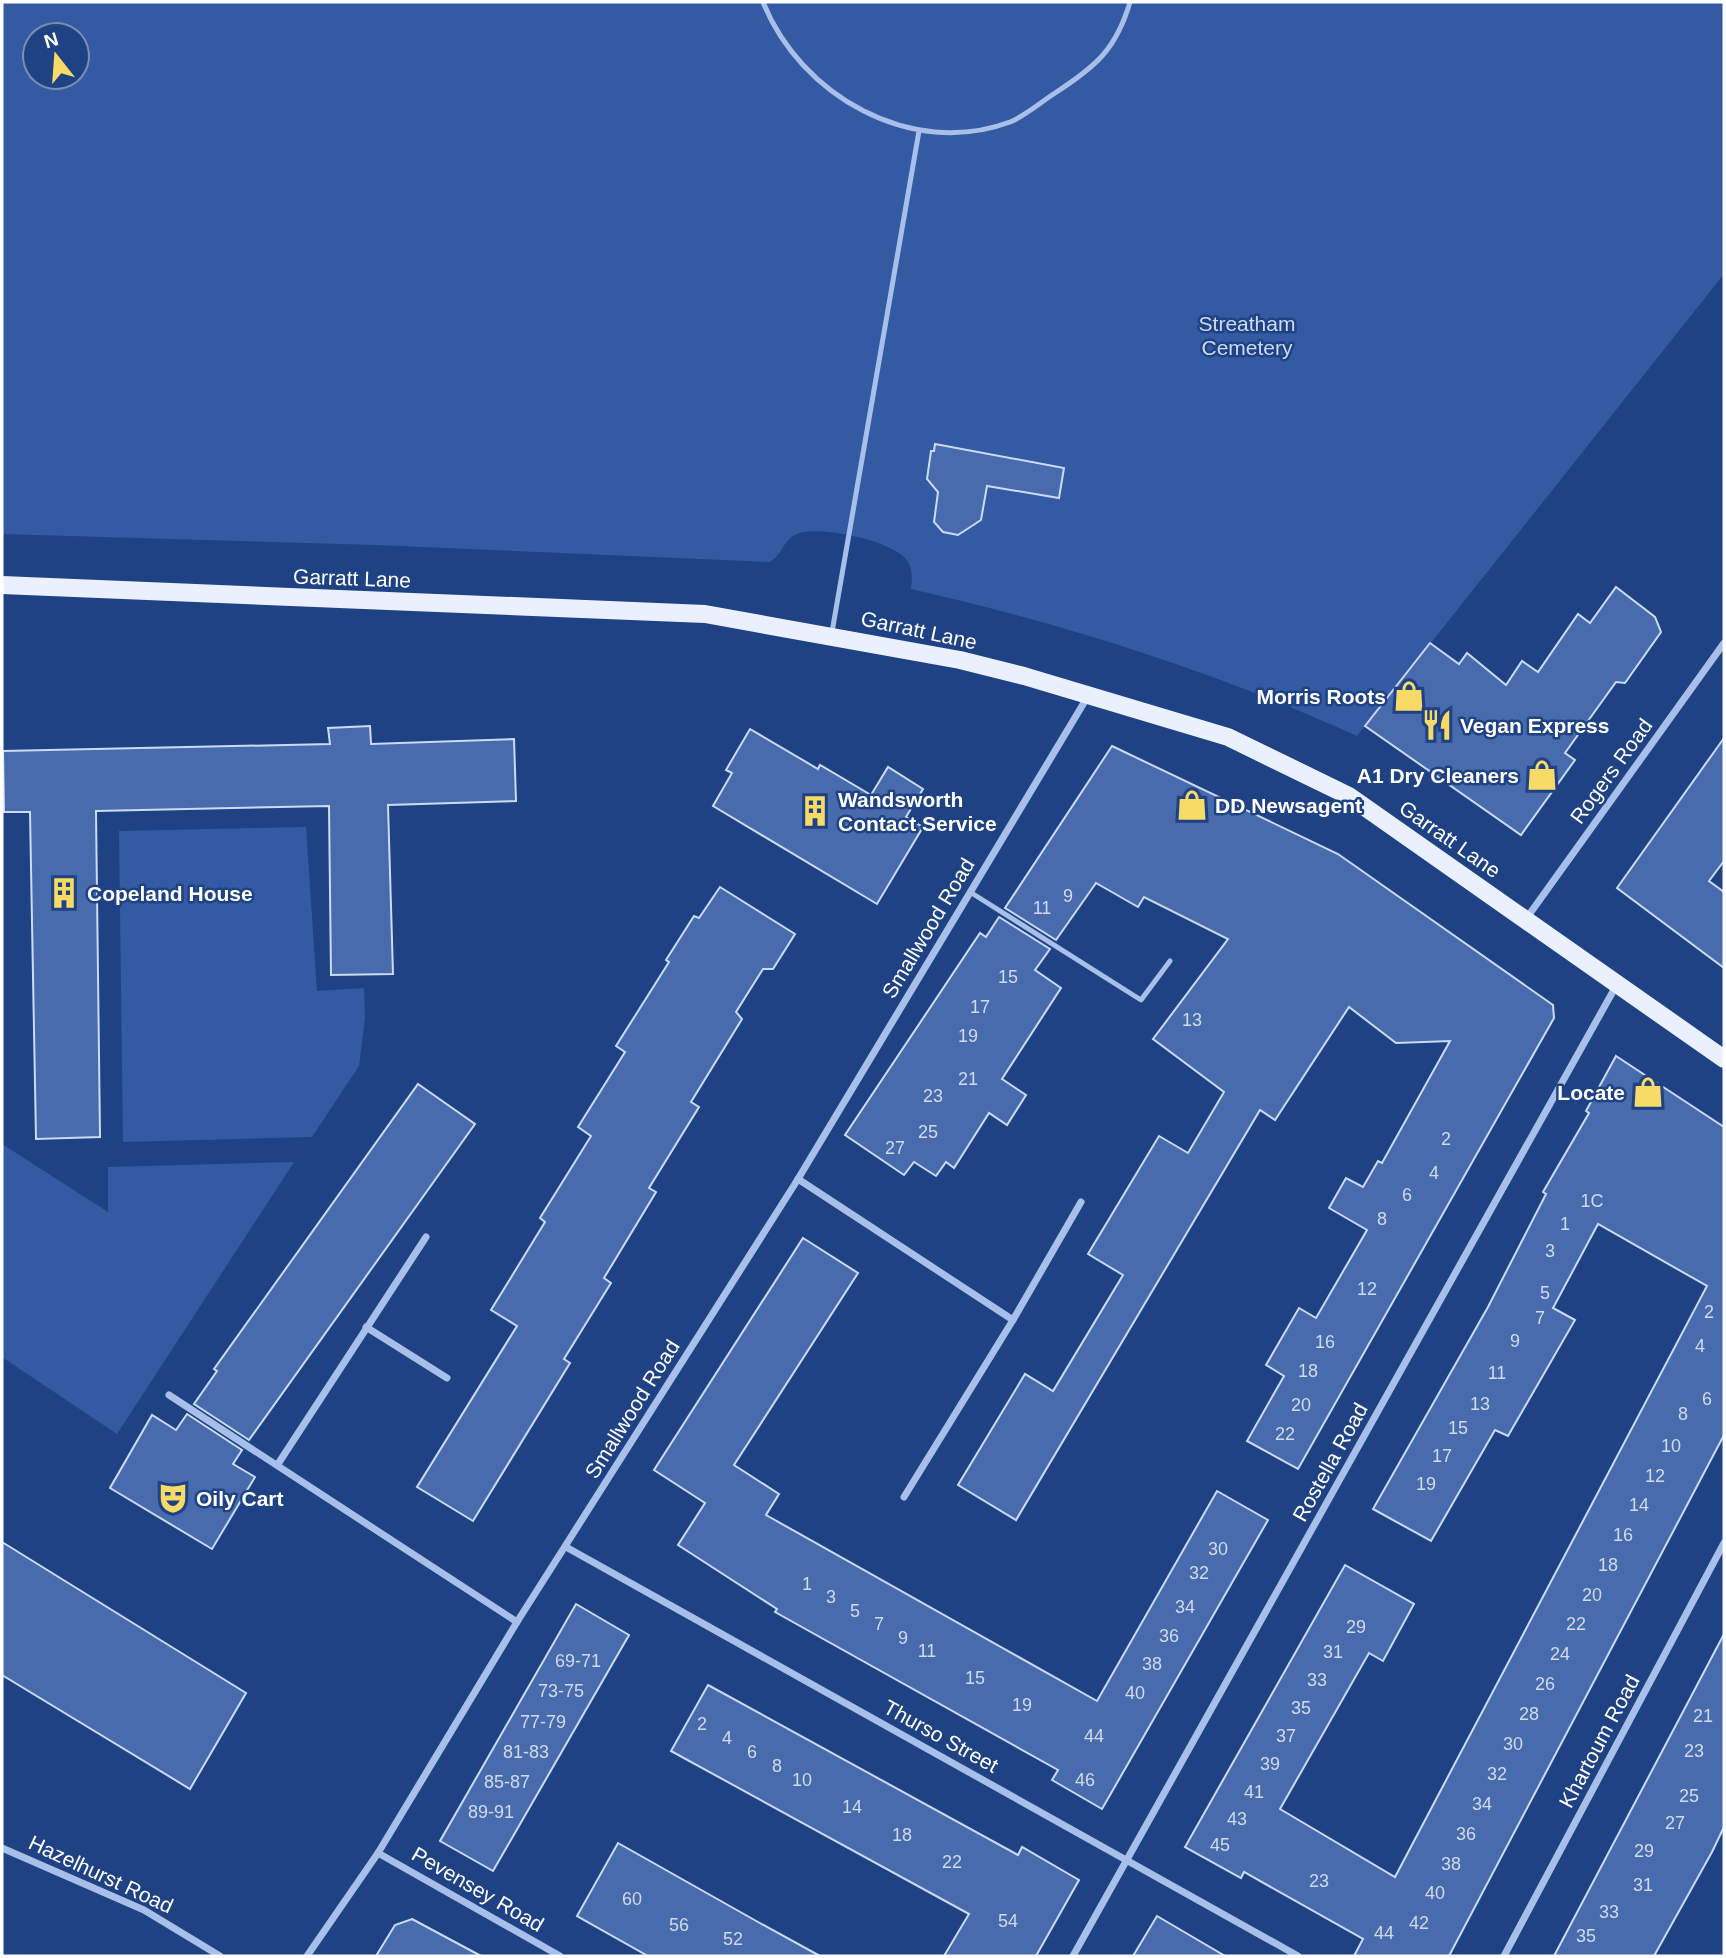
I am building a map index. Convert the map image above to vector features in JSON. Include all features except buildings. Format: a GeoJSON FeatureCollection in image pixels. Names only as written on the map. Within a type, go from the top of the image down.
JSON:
{"type":"FeatureCollection","features":[{"type":"Feature","properties":{"kind":"main road","name":"Garratt Lane"},"geometry":{"type":"LineString","coordinates":[[2,585],[705,614],[960,660],[1088,695],[1228,737],[1349,796],[1724,1059]]}},
{"type":"Feature","properties":{"kind":"street","name":"Rogers Road"},"geometry":{"type":"LineString","coordinates":[[1525,920],[1724,643]]}},
{"type":"Feature","properties":{"kind":"street","name":"Smallwood Road"},"geometry":{"type":"LineString","coordinates":[[307,1956],[378,1853],[517,1622],[798,1179],[1088,695]]}},
{"type":"Feature","properties":{"kind":"street","name":"Rostella Road"},"geometry":{"type":"LineString","coordinates":[[1073,1956],[1617,985]]}},
{"type":"Feature","properties":{"kind":"street"},"geometry":{"type":"LineString","coordinates":[[798,1179],[1013,1320]]}},
{"type":"Feature","properties":{"kind":"street"},"geometry":{"type":"LineString","coordinates":[[904,1497],[1082,1202]]}},
{"type":"Feature","properties":{"kind":"street"},"geometry":{"type":"LineString","coordinates":[[278,1464],[426,1237]]}},
{"type":"Feature","properties":{"kind":"street"},"geometry":{"type":"LineString","coordinates":[[366,1327],[447,1378]]}},
{"type":"Feature","properties":{"kind":"street"},"geometry":{"type":"LineString","coordinates":[[169,1395],[517,1622]]}},
{"type":"Feature","properties":{"kind":"street","name":"Khartoum Road"},"geometry":{"type":"LineString","coordinates":[[1504,1956],[1724,1543]]}},
{"type":"Feature","properties":{"kind":"street","name":"Thurso Street"},"geometry":{"type":"LineString","coordinates":[[566,1546],[1298,1956]]}},
{"type":"Feature","properties":{"kind":"street","name":"Hazelhurst Road"},"geometry":{"type":"LineString","coordinates":[[2,1848],[144,1910],[220,1956]]}},
{"type":"Feature","properties":{"kind":"street","name":"Pevensey Road"},"geometry":{"type":"LineString","coordinates":[[378,1853],[560,1956]]}},
{"type":"Feature","properties":{"kind":"lane"},"geometry":{"type":"LineString","coordinates":[[763,2],[774,28],[831,93],[887,122],[919,131],[968,131],[1011,122],[1094,68],[1121,29],[1130,2]]}},
{"type":"Feature","properties":{"kind":"lane"},"geometry":{"type":"LineString","coordinates":[[831,635],[919,131]]}},
{"type":"Feature","properties":{"kind":"lane"},"geometry":{"type":"LineString","coordinates":[[970,892],[1141,1000],[1170,961]]}},
{"type":"Feature","properties":{"kind":"green space","name":"Streatham Cemetery"},"geometry":{"type":"Polygon","coordinates":[[[2,2],[1724,2],[1724,274],[1357,736],[1303,712],[1138,651],[911,589],[911,568],[901,554],[858,537],[810,531],[800,533],[790,538],[769,562],[376,545],[2,534],[2,2]]]}},
{"type":"Feature","properties":{"kind":"green space"},"geometry":{"type":"Polygon","coordinates":[[[306,827],[317,991],[364,988],[365,1018],[359,1066],[312,1137],[123,1142],[119,831],[306,827]]]}},
{"type":"Feature","properties":{"kind":"green space"},"geometry":{"type":"Polygon","coordinates":[[[2,1144],[108,1212],[108,1167],[294,1162],[117,1434],[2,1357],[2,1144]]]}},
{"type":"Feature","properties":{"kind":"place","name":"Morris Roots"},"geometry":{"type":"Point","coordinates":[1409,696]}},
{"type":"Feature","properties":{"kind":"place","name":"Vegan Express"},"geometry":{"type":"Point","coordinates":[1437,725]}},
{"type":"Feature","properties":{"kind":"place","name":"A1 Dry Cleaners"},"geometry":{"type":"Point","coordinates":[1542,775]}},
{"type":"Feature","properties":{"kind":"place","name":"DD Newsagent"},"geometry":{"type":"Point","coordinates":[1192,805]}},
{"type":"Feature","properties":{"kind":"place","name":"Wandsworth Contact Service"},"geometry":{"type":"Point","coordinates":[815,811]}},
{"type":"Feature","properties":{"kind":"place","name":"Copeland House"},"geometry":{"type":"Point","coordinates":[64,893]}},
{"type":"Feature","properties":{"kind":"place","name":"Locate"},"geometry":{"type":"Point","coordinates":[1648,1092]}},
{"type":"Feature","properties":{"kind":"place","name":"Oily Cart"},"geometry":{"type":"Point","coordinates":[173,1498]}}]}
